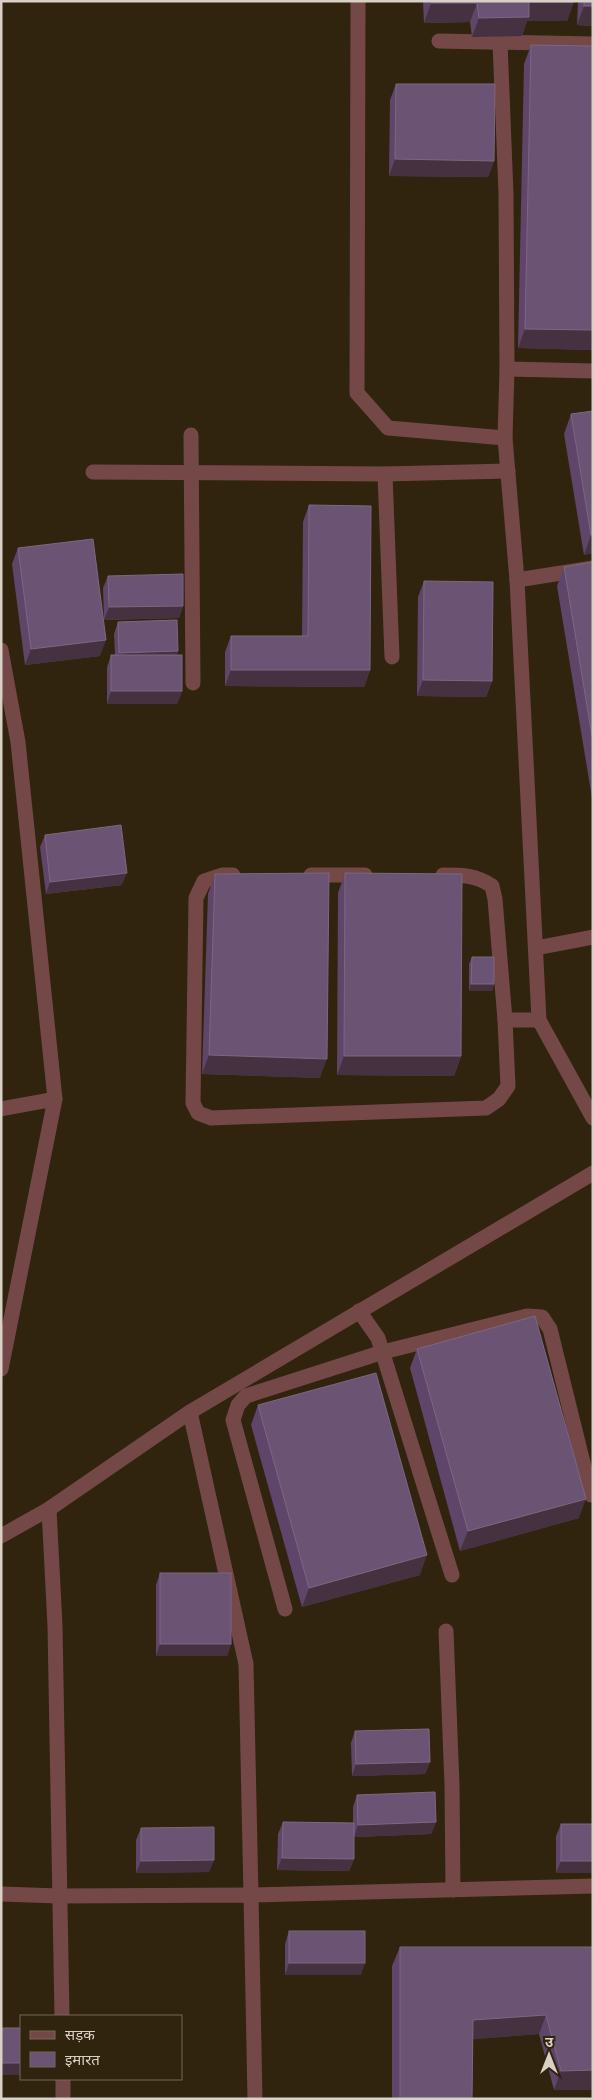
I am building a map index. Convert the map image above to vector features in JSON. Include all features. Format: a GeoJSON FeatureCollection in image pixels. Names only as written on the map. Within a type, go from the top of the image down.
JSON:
{"type":"FeatureCollection","features":[{"type":"Feature","properties":{"kind":"street"},"geometry":{"type":"LineString","coordinates":[[358,1],[357,393],[388,428],[505,438]]}},
{"type":"Feature","properties":{"kind":"street"},"geometry":{"type":"LineString","coordinates":[[439,41],[593,44]]}},
{"type":"Feature","properties":{"kind":"street"},"geometry":{"type":"LineString","coordinates":[[500,42],[506,194],[507,370],[505,438],[517,580],[539,1020],[593,1118]]}},
{"type":"Feature","properties":{"kind":"street"},"geometry":{"type":"LineString","coordinates":[[507,370],[593,371]]}},
{"type":"Feature","properties":{"kind":"street"},"geometry":{"type":"LineString","coordinates":[[191,435],[193,683]]}},
{"type":"Feature","properties":{"kind":"street"},"geometry":{"type":"LineString","coordinates":[[92,472],[385,474],[508,471]]}},
{"type":"Feature","properties":{"kind":"street"},"geometry":{"type":"LineString","coordinates":[[385,474],[392,656]]}},
{"type":"Feature","properties":{"kind":"street"},"geometry":{"type":"LineString","coordinates":[[517,580],[593,568]]}},
{"type":"Feature","properties":{"kind":"street"},"geometry":{"type":"LineString","coordinates":[[1,650],[18,742],[55,1099],[1,1369]]}},
{"type":"Feature","properties":{"kind":"street"},"geometry":{"type":"LineString","coordinates":[[252,875],[222,875],[204,881],[196,898],[193,1103],[198,1113],[211,1118],[486,1108],[499,1099],[508,1086],[505,1020],[495,899],[492,886],[480,878],[468,875],[428,875]]}},
{"type":"Feature","properties":{"kind":"street"},"geometry":{"type":"LineString","coordinates":[[301,875],[379,875]]}},
{"type":"Feature","properties":{"kind":"street"},"geometry":{"type":"LineString","coordinates":[[536,948],[593,937]]}},
{"type":"Feature","properties":{"kind":"street"},"geometry":{"type":"LineString","coordinates":[[505,1020],[539,1020]]}},
{"type":"Feature","properties":{"kind":"street"},"geometry":{"type":"LineString","coordinates":[[1,1109],[55,1099]]}},
{"type":"Feature","properties":{"kind":"street"},"geometry":{"type":"LineString","coordinates":[[1,1536],[49,1509],[190,1412],[593,1173]]}},
{"type":"Feature","properties":{"kind":"street"},"geometry":{"type":"LineString","coordinates":[[359,1311],[378,1338],[383,1352],[452,1575]]}},
{"type":"Feature","properties":{"kind":"street"},"geometry":{"type":"LineString","coordinates":[[284,1609],[233,1420],[238,1405],[246,1396],[383,1352],[527,1316],[542,1317],[550,1329],[591,1495]]}},
{"type":"Feature","properties":{"kind":"street"},"geometry":{"type":"LineString","coordinates":[[190,1412],[246,1664],[255,2099]]}},
{"type":"Feature","properties":{"kind":"street"},"geometry":{"type":"LineString","coordinates":[[49,1509],[55,1626],[62,2015]]}},
{"type":"Feature","properties":{"kind":"street"},"geometry":{"type":"LineString","coordinates":[[446,1631],[452,1785],[453,1890]]}},
{"type":"Feature","properties":{"kind":"street"},"geometry":{"type":"LineString","coordinates":[[1,1894],[59,1896],[251,1895],[593,1886]]}},
{"type":"Feature","properties":{"kind":"street"},"geometry":{"type":"LineString","coordinates":[[63,2080],[63,2099]]}},
{"type":"Feature","properties":{"kind":"building"},"geometry":{"type":"Polygon","coordinates":[[[431,1],[574,2],[529,2],[529,17],[479,18],[477,3],[431,3],[431,1]]]}},
{"type":"Feature","properties":{"kind":"building"},"geometry":{"type":"Polygon","coordinates":[[[584,1],[593,1],[593,6],[584,6],[584,1]]]}},
{"type":"Feature","properties":{"kind":"building"},"geometry":{"type":"Polygon","coordinates":[[[531,45],[593,46],[593,330],[525,329],[531,45]]]}},
{"type":"Feature","properties":{"kind":"building"},"geometry":{"type":"Polygon","coordinates":[[[396,84],[495,84],[494,161],[395,159],[396,84]]]}},
{"type":"Feature","properties":{"kind":"building"},"geometry":{"type":"Polygon","coordinates":[[[593,411],[593,535],[591,535],[571,414],[593,411]]]}},
{"type":"Feature","properties":{"kind":"building"},"geometry":{"type":"Polygon","coordinates":[[[309,505],[371,506],[370,670],[231,670],[231,636],[308,636],[309,505]]]}},
{"type":"Feature","properties":{"kind":"building"},"geometry":{"type":"Polygon","coordinates":[[[93,539],[106,640],[31,649],[18,548],[93,539]]]}},
{"type":"Feature","properties":{"kind":"building"},"geometry":{"type":"Polygon","coordinates":[[[593,562],[593,742],[564,567],[593,562]]]}},
{"type":"Feature","properties":{"kind":"building"},"geometry":{"type":"Polygon","coordinates":[[[183,574],[183,606],[109,607],[108,576],[183,574]]]}},
{"type":"Feature","properties":{"kind":"building"},"geometry":{"type":"Polygon","coordinates":[[[424,581],[493,582],[492,681],[423,680],[424,581]]]}},
{"type":"Feature","properties":{"kind":"building"},"geometry":{"type":"Polygon","coordinates":[[[177,620],[178,651],[119,653],[118,622],[177,620]]]}},
{"type":"Feature","properties":{"kind":"building"},"geometry":{"type":"Polygon","coordinates":[[[111,655],[182,655],[182,691],[111,691],[111,655]]]}},
{"type":"Feature","properties":{"kind":"building"},"geometry":{"type":"Polygon","coordinates":[[[121,825],[127,873],[50,882],[45,835],[121,825]]]}},
{"type":"Feature","properties":{"kind":"building"},"geometry":{"type":"Polygon","coordinates":[[[329,873],[327,1059],[209,1055],[215,874],[329,873]]]}},
{"type":"Feature","properties":{"kind":"building"},"geometry":{"type":"Polygon","coordinates":[[[345,873],[462,874],[461,1056],[344,1056],[345,873]]]}},
{"type":"Feature","properties":{"kind":"building"},"geometry":{"type":"Polygon","coordinates":[[[472,957],[494,957],[494,984],[471,984],[472,957]]]}},
{"type":"Feature","properties":{"kind":"building"},"geometry":{"type":"Polygon","coordinates":[[[535,1316],[586,1499],[468,1531],[417,1349],[535,1316]]]}},
{"type":"Feature","properties":{"kind":"building"},"geometry":{"type":"Polygon","coordinates":[[[376,1373],[427,1555],[309,1588],[258,1405],[376,1373]]]}},
{"type":"Feature","properties":{"kind":"building"},"geometry":{"type":"Polygon","coordinates":[[[160,1573],[231,1573],[231,1644],[160,1644],[160,1573]]]}},
{"type":"Feature","properties":{"kind":"building"},"geometry":{"type":"Polygon","coordinates":[[[429,1729],[430,1762],[356,1764],[355,1731],[429,1729]]]}},
{"type":"Feature","properties":{"kind":"building"},"geometry":{"type":"Polygon","coordinates":[[[435,1792],[436,1822],[358,1825],[357,1795],[435,1792]]]}},
{"type":"Feature","properties":{"kind":"building"},"geometry":{"type":"Polygon","coordinates":[[[283,1822],[354,1823],[354,1859],[282,1858],[283,1822]]]}},
{"type":"Feature","properties":{"kind":"building"},"geometry":{"type":"Polygon","coordinates":[[[561,1824],[593,1824],[593,1861],[561,1861],[561,1824]]]}},
{"type":"Feature","properties":{"kind":"building"},"geometry":{"type":"Polygon","coordinates":[[[214,1827],[214,1860],[141,1861],[141,1828],[214,1827]]]}},
{"type":"Feature","properties":{"kind":"building"},"geometry":{"type":"Polygon","coordinates":[[[289,1931],[365,1931],[365,1963],[289,1963],[289,1931]]]}},
{"type":"Feature","properties":{"kind":"building"},"geometry":{"type":"Polygon","coordinates":[[[400,1947],[593,1947],[593,2070],[561,2071],[546,2015],[473,2020],[472,2099],[400,2099],[400,1947]]]}},
{"type":"Feature","properties":{"kind":"building"},"geometry":{"type":"Polygon","coordinates":[[[1,2028],[20,2028],[20,2063],[1,2063],[1,2028]]]}}]}
